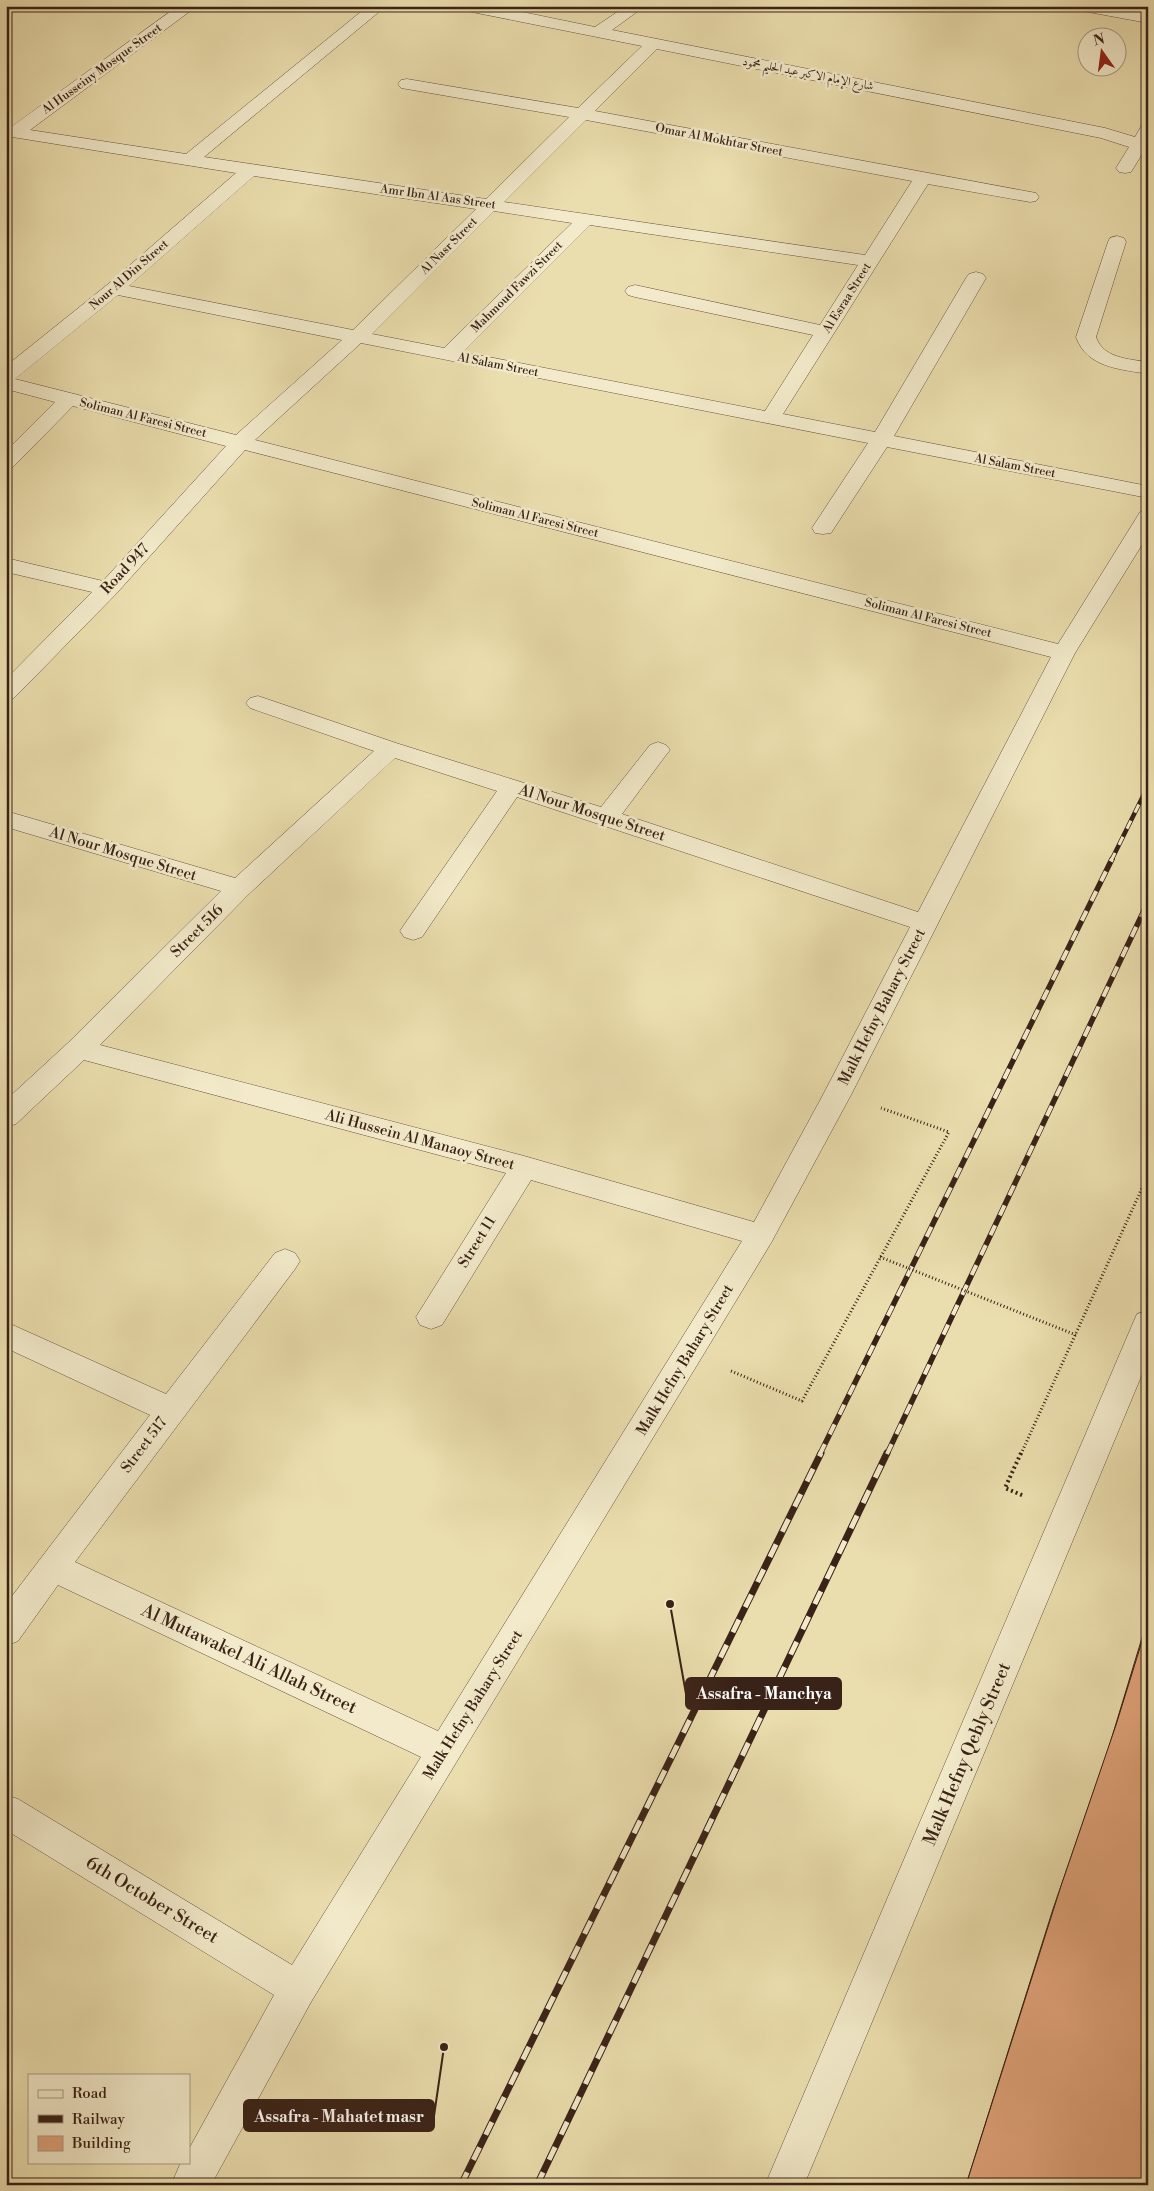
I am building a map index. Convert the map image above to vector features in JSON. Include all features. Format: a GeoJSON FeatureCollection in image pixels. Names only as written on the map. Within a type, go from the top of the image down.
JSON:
{"type":"FeatureCollection","features":[{"type":"Feature","properties":{"kind":"street","name":"Al Husseiny Mosque Street"},"geometry":{"type":"LineString","coordinates":[[11,131],[189,6]]}},
{"type":"Feature","properties":{"kind":"street"},"geometry":{"type":"LineString","coordinates":[[189,161],[378,6]]}},
{"type":"Feature","properties":{"kind":"street","name":"شارع الإمام الاكبر عبد الحليم محمود"},"geometry":{"type":"LineString","coordinates":[[467,6],[1145,140]]}},
{"type":"Feature","properties":{"kind":"street"},"geometry":{"type":"LineString","coordinates":[[597,33],[636,6]]}},
{"type":"Feature","properties":{"kind":"street"},"geometry":{"type":"LineString","coordinates":[[1083,6],[1148,18]]}},
{"type":"Feature","properties":{"kind":"street","name":"Al Nasr Street"},"geometry":{"type":"LineString","coordinates":[[240,443],[357,337],[653,44]]}},
{"type":"Feature","properties":{"kind":"street","name":"Omar Al Mokhtar Street"},"geometry":{"type":"LineString","coordinates":[[407,84],[582,114],[1030,197]]}},
{"type":"Feature","properties":{"kind":"street","name":"Amr Ibn Al Aas Street"},"geometry":{"type":"LineString","coordinates":[[11,131],[189,161],[491,204],[870,262]]}},
{"type":"Feature","properties":{"kind":"street"},"geometry":{"type":"LineString","coordinates":[[1125,168],[1145,140]]}},
{"type":"Feature","properties":{"kind":"street","name":"Nour Al Din Street"},"geometry":{"type":"LineString","coordinates":[[6,376],[114,290],[250,170]]}},
{"type":"Feature","properties":{"kind":"street","name":"Al Esraa Street"},"geometry":{"type":"LineString","coordinates":[[770,419],[923,178]]}},
{"type":"Feature","properties":{"kind":"street","name":"Mahmoud Fawzi Street"},"geometry":{"type":"LineString","coordinates":[[448,355],[586,219]]}},
{"type":"Feature","properties":{"kind":"street"},"geometry":{"type":"LineString","coordinates":[[1117,242],[1086,337],[1088,346],[1095,354],[1109,360],[1148,368]]}},
{"type":"Feature","properties":{"kind":"street"},"geometry":{"type":"LineString","coordinates":[[823,528],[881,440],[976,278]]}},
{"type":"Feature","properties":{"kind":"street","name":"Al Salam Street"},"geometry":{"type":"LineString","coordinates":[[114,290],[1148,492]]}},
{"type":"Feature","properties":{"kind":"street"},"geometry":{"type":"LineString","coordinates":[[635,290],[826,332]]}},
{"type":"Feature","properties":{"kind":"street","name":"Soliman Al Faresi Street"},"geometry":{"type":"LineString","coordinates":[[6,383],[1064,653]]}},
{"type":"Feature","properties":{"kind":"street"},"geometry":{"type":"LineString","coordinates":[[6,463],[69,399]]}},
{"type":"Feature","properties":{"kind":"street","name":"Road 947"},"geometry":{"type":"LineString","coordinates":[[6,693],[108,589],[240,443]]}},
{"type":"Feature","properties":{"kind":"street","name":"Malk Hefny Bahary Street"},"geometry":{"type":"LineString","coordinates":[[190,2185],[298,1989],[761,1235],[838,1094],[1064,653],[1148,518]]}},
{"type":"Feature","properties":{"kind":"street"},"geometry":{"type":"LineString","coordinates":[[6,565],[108,589]]}},
{"type":"Feature","properties":{"kind":"street","name":"Al Nour Mosque Street"},"geometry":{"type":"LineString","coordinates":[[258,703],[391,749],[606,817],[925,923]]}},
{"type":"Feature","properties":{"kind":"street","name":"Street 516"},"geometry":{"type":"LineString","coordinates":[[6,1117],[78,1049],[240,888],[391,749]]}},
{"type":"Feature","properties":{"kind":"street"},"geometry":{"type":"LineString","coordinates":[[606,817],[658,750]]}},
{"type":"Feature","properties":{"kind":"street"},"geometry":{"type":"LineString","coordinates":[[413,931],[512,787]]}},
{"type":"Feature","properties":{"kind":"street","name":"Al Nour Mosque Street"},"geometry":{"type":"LineString","coordinates":[[6,819],[240,888]]}},
{"type":"Feature","properties":{"kind":"street","name":"Ali Hussein Al Manaoy Street"},"geometry":{"type":"LineString","coordinates":[[78,1049],[524,1167],[761,1235]]}},
{"type":"Feature","properties":{"kind":"street","name":"Street 11"},"geometry":{"type":"LineString","coordinates":[[431,1317],[524,1167]]}},
{"type":"Feature","properties":{"kind":"street","name":"Street 517"},"geometry":{"type":"LineString","coordinates":[[6,1631],[52,1567],[285,1261]]}},
{"type":"Feature","properties":{"kind":"street","name":"Malk Hefny Qebly Street"},"geometry":{"type":"LineString","coordinates":[[784,2185],[1069,1514],[1148,1323]]}},
{"type":"Feature","properties":{"kind":"street"},"geometry":{"type":"LineString","coordinates":[[6,1334],[171,1411]]}},
{"type":"Feature","properties":{"kind":"street","name":"Al Mutawakel Ali Allah Street"},"geometry":{"type":"LineString","coordinates":[[52,1567],[445,1751]]}},
{"type":"Feature","properties":{"kind":"street","name":"6th October Street"},"geometry":{"type":"LineString","coordinates":[[6,1811],[298,1989]]}},
{"type":"Feature","properties":{"kind":"path"},"geometry":{"type":"LineString","coordinates":[[688,1354],[802,1401],[949,1132],[838,1094]]}},
{"type":"Feature","properties":{"kind":"path"},"geometry":{"type":"LineString","coordinates":[[1005,1488],[1143,1186],[1148,1188]]}},
{"type":"Feature","properties":{"kind":"path"},"geometry":{"type":"LineString","coordinates":[[880,1257],[1076,1335]]}},
{"type":"Feature","properties":{"kind":"building"},"geometry":{"type":"Polygon","coordinates":[[[1148,1622],[1148,2185],[966,2185],[1061,1886],[1116,1725],[1148,1622]]]}},
{"type":"Feature","properties":{"kind":"railway"},"geometry":{"type":"LineString","coordinates":[[1111,861],[1148,786]]}},
{"type":"Feature","properties":{"kind":"railway"},"geometry":{"type":"LineString","coordinates":[[820,1454],[1112,859]]}},
{"type":"Feature","properties":{"kind":"railway"},"geometry":{"type":"LineString","coordinates":[[887,1454],[1148,902]]}},
{"type":"Feature","properties":{"kind":"railway"},"geometry":{"type":"LineString","coordinates":[[461,2185],[821,1453]]}},
{"type":"Feature","properties":{"kind":"railway"},"geometry":{"type":"LineString","coordinates":[[537,2185],[887,1453]]}},
{"type":"Feature","properties":{"kind":"place","name":"Assafra - Manchya"},"geometry":{"type":"Point","coordinates":[670,1604]}},
{"type":"Feature","properties":{"kind":"place","name":"Assafra - Mahatet masr"},"geometry":{"type":"Point","coordinates":[444,2047]}}]}
